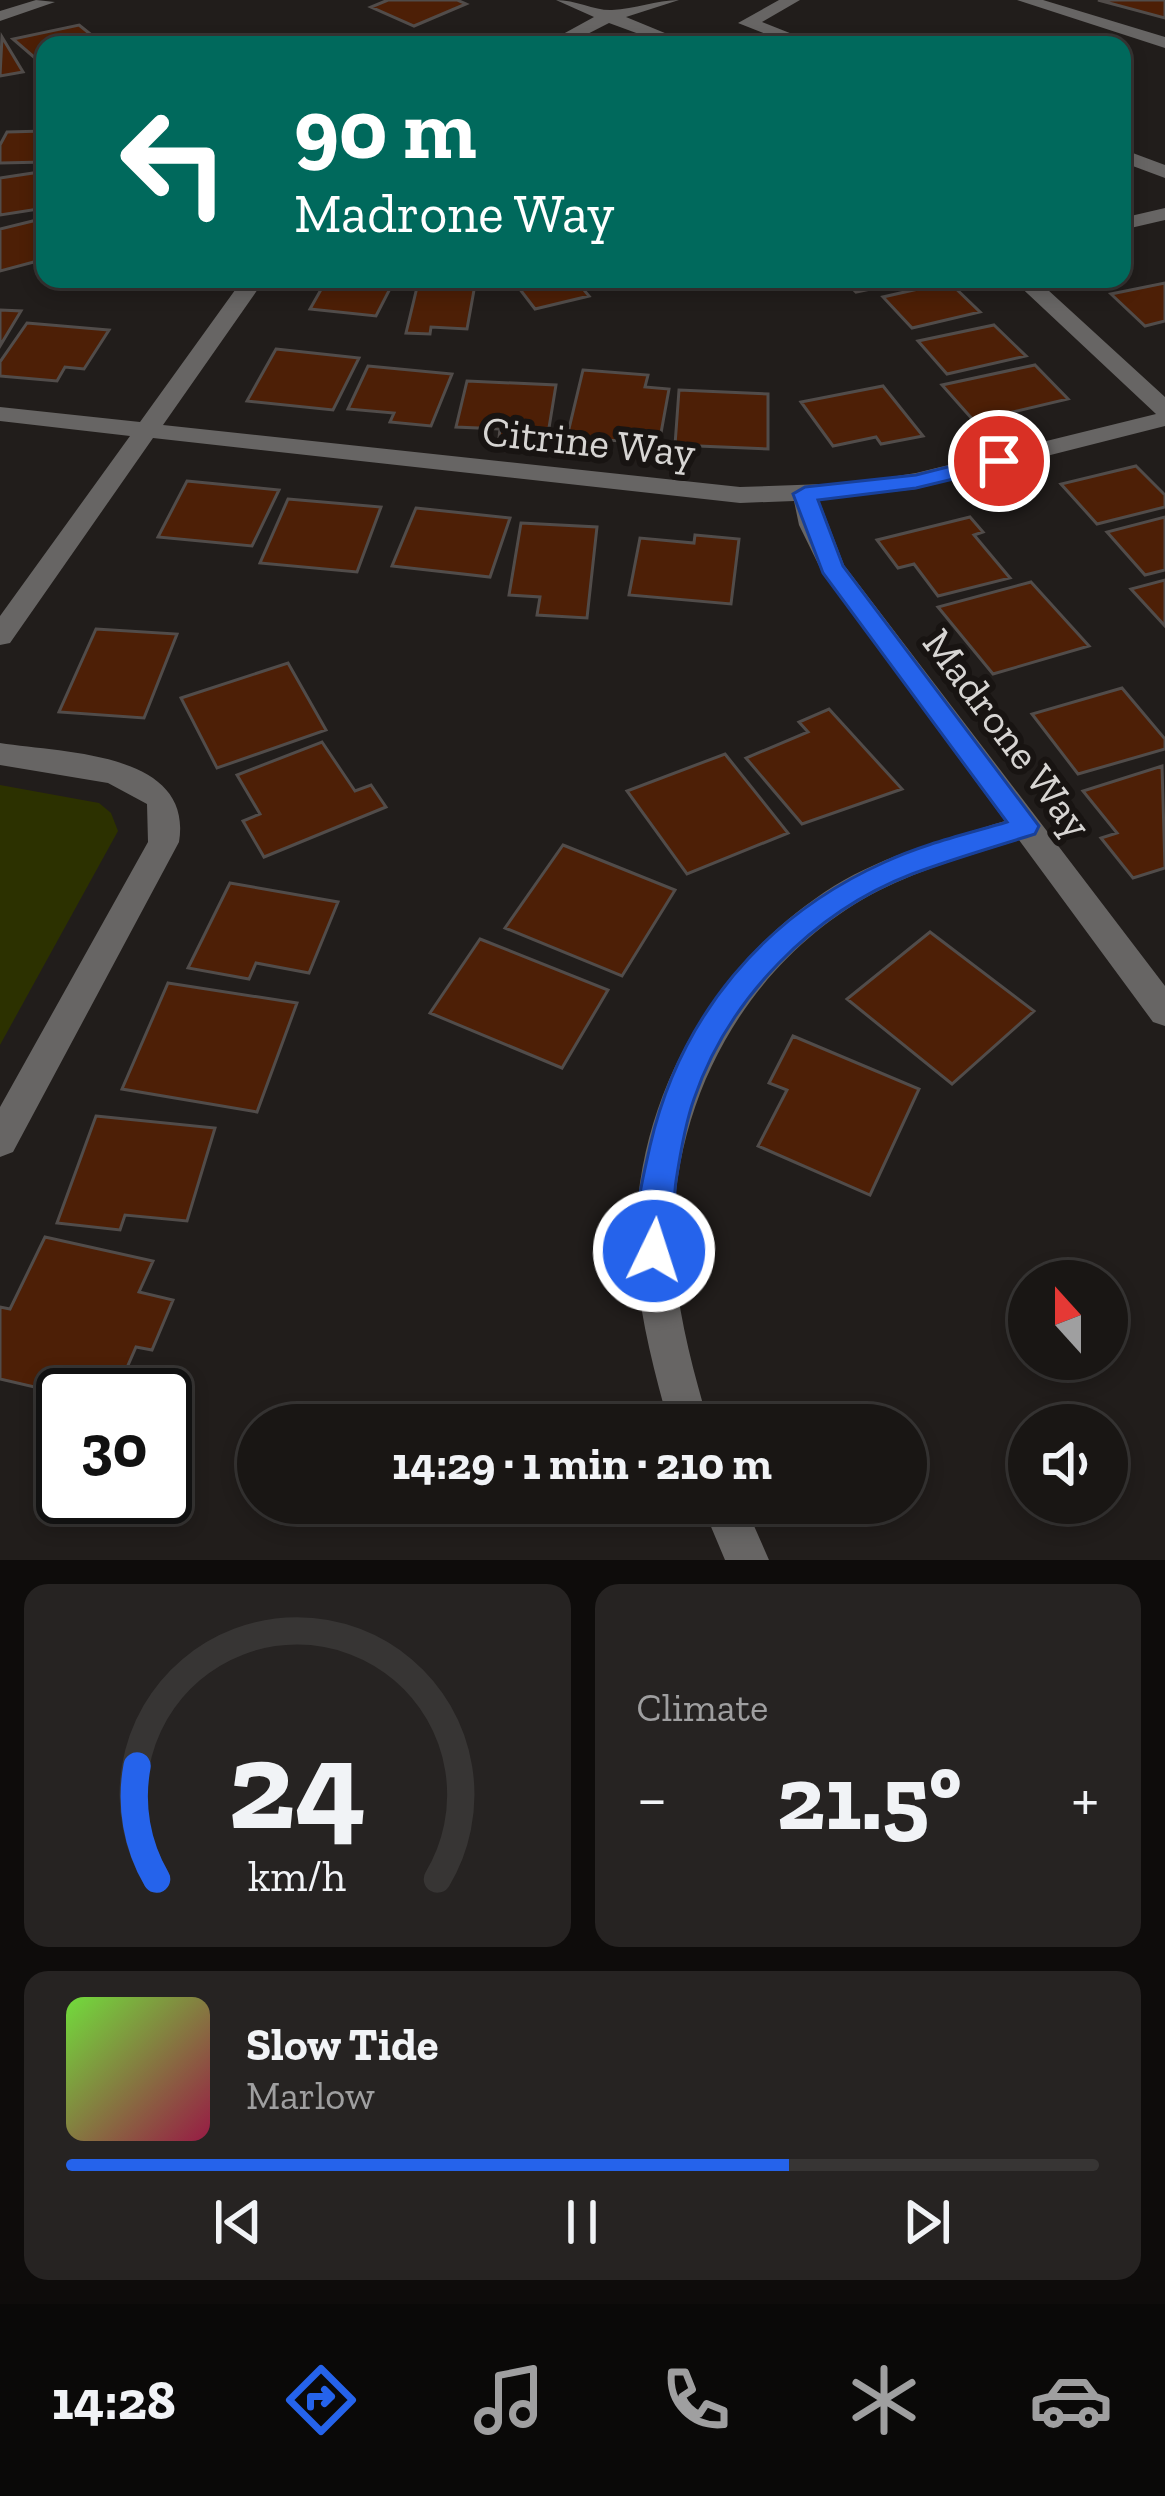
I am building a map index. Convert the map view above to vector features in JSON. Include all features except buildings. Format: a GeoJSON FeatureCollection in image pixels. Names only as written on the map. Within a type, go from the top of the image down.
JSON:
{"type":"FeatureCollection","features":[{"type":"Feature","properties":{"kind":"street"},"geometry":{"type":"LineString","coordinates":[[564,0],[660,36]]}},
{"type":"Feature","properties":{"kind":"street"},"geometry":{"type":"LineString","coordinates":[[607,17],[622,0]]}},
{"type":"Feature","properties":{"kind":"street"},"geometry":{"type":"LineString","coordinates":[[570,36],[607,17],[671,0]]}},
{"type":"Feature","properties":{"kind":"street"},"geometry":{"type":"LineString","coordinates":[[785,36],[747,23],[792,0]]}},
{"type":"Feature","properties":{"kind":"street"},"geometry":{"type":"LineString","coordinates":[[1024,0],[1165,43]]}},
{"type":"Feature","properties":{"kind":"street"},"geometry":{"type":"LineString","coordinates":[[0,16],[47,2]]}},
{"type":"Feature","properties":{"kind":"street"},"geometry":{"type":"LineString","coordinates":[[1103,36],[1115,28]]}},
{"type":"Feature","properties":{"kind":"street"},"geometry":{"type":"LineString","coordinates":[[1131,159],[1165,172]]}},
{"type":"Feature","properties":{"kind":"street"},"geometry":{"type":"LineString","coordinates":[[1131,222],[1165,214]]}},
{"type":"Feature","properties":{"kind":"street"},"geometry":{"type":"LineString","coordinates":[[0,636],[248,288]]}},
{"type":"Feature","properties":{"kind":"street"},"geometry":{"type":"LineString","coordinates":[[1032,288],[1165,415]]}},
{"type":"Feature","properties":{"kind":"street","name":"Citrine Way"},"geometry":{"type":"LineString","coordinates":[[0,414],[664,490],[805,494],[916,482],[1165,415]]}},
{"type":"Feature","properties":{"kind":"street","name":"Madrone Way"},"geometry":{"type":"LineString","coordinates":[[805,494],[832,568],[1165,1012]]}},
{"type":"Feature","properties":{"kind":"street"},"geometry":{"type":"LineString","coordinates":[[0,754],[131,778],[154,791],[168,820],[163,842],[0,1141]]}},
{"type":"Feature","properties":{"kind":"street"},"geometry":{"type":"LineString","coordinates":[[683,1404],[666,1347],[654,1251],[659,1181],[677,1101],[709,1030],[756,967],[799,926],[848,893],[899,867],[1025,826]]}},
{"type":"Feature","properties":{"kind":"street"},"geometry":{"type":"LineString","coordinates":[[731,1524],[747,1560]]}},
{"type":"Feature","properties":{"kind":"green space"},"geometry":{"type":"Polygon","coordinates":[[[0,785],[99,803],[111,813],[118,831],[0,1045],[0,785]]]}},
{"type":"Feature","properties":{"kind":"route"},"geometry":{"type":"LineString","coordinates":[[654,1251],[659,1181],[677,1101],[709,1030],[756,967],[799,926],[848,893],[899,867],[1025,826],[832,568],[812,525],[805,494],[916,482],[999,461]]}}]}
